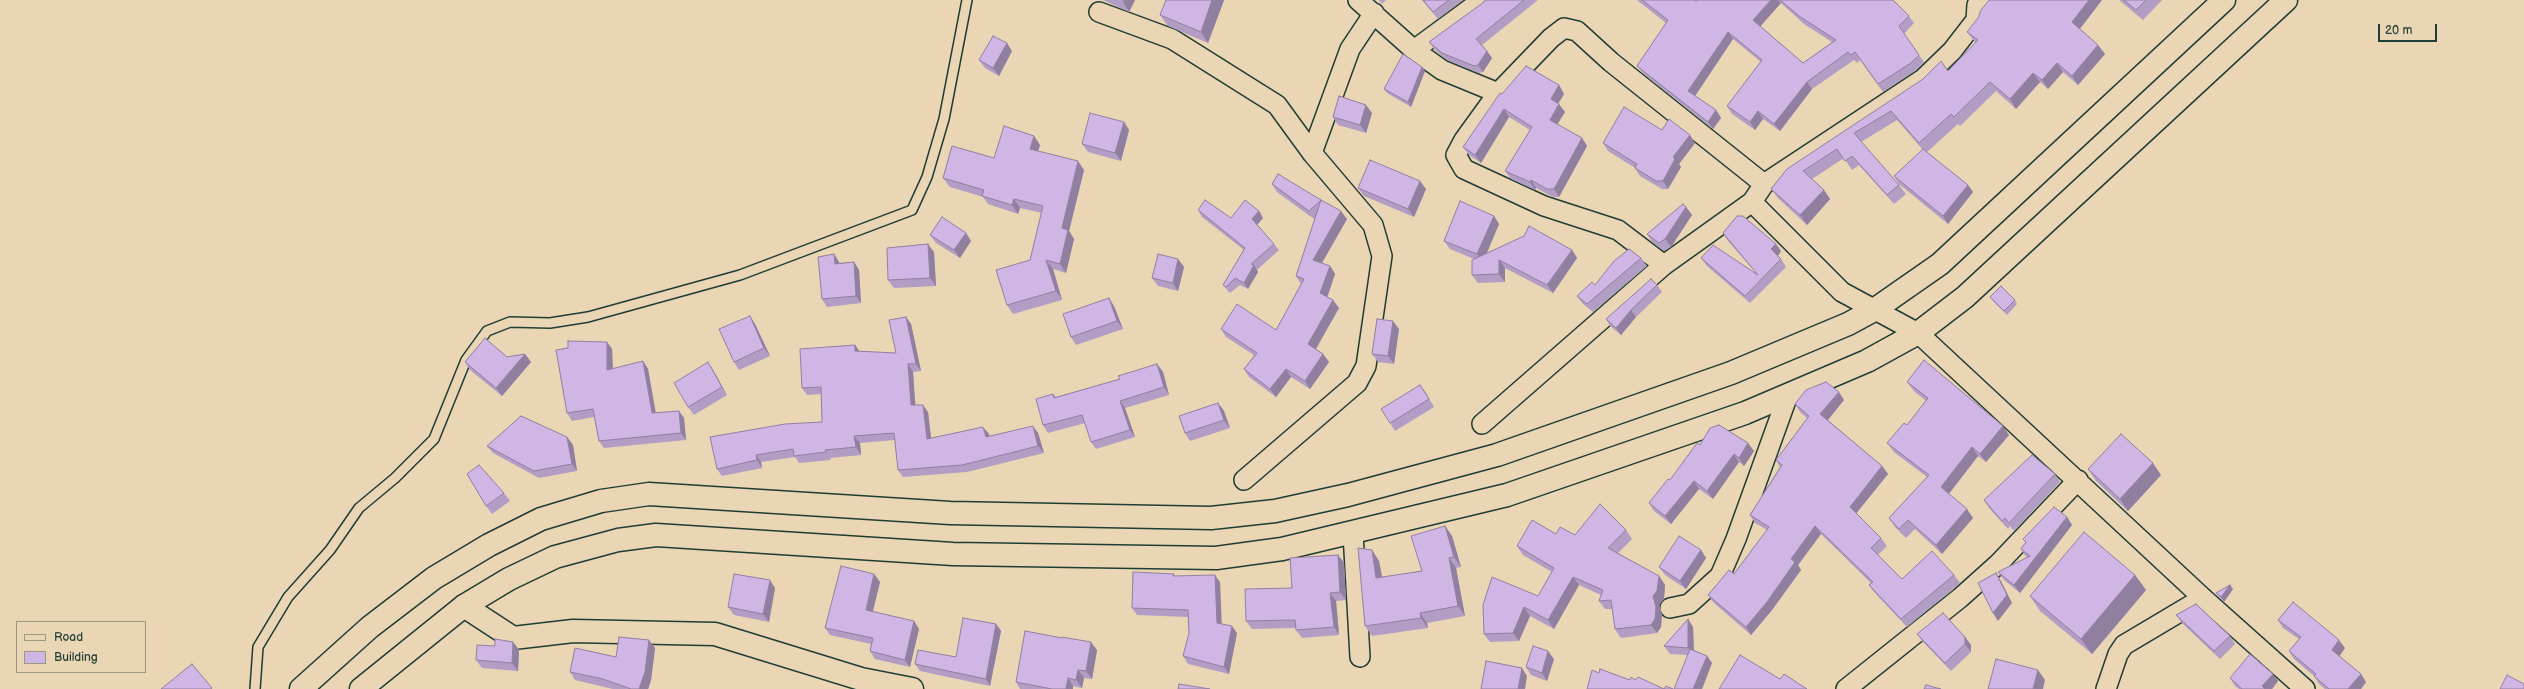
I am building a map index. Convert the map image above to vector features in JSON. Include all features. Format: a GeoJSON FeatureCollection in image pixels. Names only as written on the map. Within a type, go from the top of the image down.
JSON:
{"type":"FeatureCollection","features":[{"type":"Feature","properties":{"kind":"main road"},"geometry":{"type":"LineString","coordinates":[[301,689],[370,627],[434,578],[489,545],[541,519],[601,501],[649,494],[950,513],[1210,518],[1275,511],[1348,495],[1497,455],[1731,373],[1848,324],[1874,310],[1940,264],[2224,0]]}},
{"type":"Feature","properties":{"kind":"main road"},"geometry":{"type":"LineString","coordinates":[[360,689],[464,606],[509,579],[556,557],[618,540],[656,535],[953,554],[1216,558],[1282,549],[1507,495],[1745,413],[1867,361],[1918,333],[1965,297],[2286,0]]}},
{"type":"Feature","properties":{"kind":"main road"},"geometry":{"type":"LineString","coordinates":[[464,606],[513,638],[573,631],[715,634],[861,679],[912,689]]}},
{"type":"Feature","properties":{"kind":"street"},"geometry":{"type":"LineString","coordinates":[[1358,0],[1414,50],[1442,70],[1498,92]]}},
{"type":"Feature","properties":{"kind":"street"},"geometry":{"type":"LineString","coordinates":[[1414,50],[1482,0]]}},
{"type":"Feature","properties":{"kind":"street"},"geometry":{"type":"LineString","coordinates":[[1482,424],[1664,265],[1752,202],[1764,184],[1923,78],[1952,52],[1976,20],[1976,2]]}},
{"type":"Feature","properties":{"kind":"street"},"geometry":{"type":"LineString","coordinates":[[1099,12],[1172,39],[1277,105],[1312,153],[1373,225],[1382,256],[1366,366],[1357,383],[1244,480]]}},
{"type":"Feature","properties":{"kind":"street"},"geometry":{"type":"LineString","coordinates":[[1312,153],[1350,49],[1374,14]]}},
{"type":"Feature","properties":{"kind":"street"},"geometry":{"type":"LineString","coordinates":[[1664,265],[1618,230],[1544,206],[1464,170],[1456,155],[1464,140],[1498,92],[1551,38],[1564,28],[1577,31],[1612,62],[1764,184]]}},
{"type":"Feature","properties":{"kind":"street"},"geometry":{"type":"LineString","coordinates":[[1752,202],[1842,292],[1918,333],[2078,480],[2203,598],[2305,689]]}},
{"type":"Feature","properties":{"kind":"street"},"geometry":{"type":"LineString","coordinates":[[1670,608],[1689,604],[1720,576],[1736,539],[1788,395]]}},
{"type":"Feature","properties":{"kind":"street"},"geometry":{"type":"LineString","coordinates":[[1846,689],[1971,588],[1998,564],[2078,480]]}},
{"type":"Feature","properties":{"kind":"street"},"geometry":{"type":"LineString","coordinates":[[1353,533],[1360,657]]}},
{"type":"Feature","properties":{"kind":"street"},"geometry":{"type":"LineString","coordinates":[[2106,689],[2118,654],[2124,645],[2203,598]]}},
{"type":"Feature","properties":{"kind":"lane"},"geometry":{"type":"LineString","coordinates":[[255,689],[258,647],[288,597],[330,550],[359,508],[395,478],[434,439],[466,360],[487,331],[510,322],[550,323],[588,317],[740,274],[912,210],[926,177],[944,120],[967,0]]}},
{"type":"Feature","properties":{"kind":"building"},"geometry":{"type":"Polygon","coordinates":[[[1166,0],[1212,0],[1201,32],[1160,15],[1166,0]]]}},
{"type":"Feature","properties":{"kind":"building"},"geometry":{"type":"Polygon","coordinates":[[[1423,0],[1449,0],[1433,12],[1423,0]]]}},
{"type":"Feature","properties":{"kind":"building"},"geometry":{"type":"Polygon","coordinates":[[[1485,0],[1524,0],[1476,39],[1487,51],[1478,65],[1474,66],[1442,53],[1429,42],[1484,2],[1485,0]]]}},
{"type":"Feature","properties":{"kind":"building"},"geometry":{"type":"Polygon","coordinates":[[[1642,0],[1771,0],[1753,20],[1803,63],[1836,40],[1799,16],[1780,0],[1893,0],[1909,16],[1899,26],[1919,55],[1911,63],[1878,84],[1855,52],[1851,55],[1848,52],[1807,82],[1774,124],[1758,111],[1750,122],[1727,106],[1762,60],[1728,32],[1688,91],[1716,110],[1708,122],[1637,66],[1668,20],[1642,0]]]}},
{"type":"Feature","properties":{"kind":"building"},"geometry":{"type":"Polygon","coordinates":[[[1989,0],[2089,0],[2072,22],[2098,45],[2072,76],[2057,63],[2042,80],[2033,73],[2010,99],[1990,82],[1954,117],[1951,114],[1919,143],[1891,111],[1854,133],[1899,185],[1887,195],[1852,156],[1845,161],[1837,149],[1803,171],[1824,190],[1800,215],[1771,189],[1787,169],[1923,79],[1941,61],[1948,71],[1978,40],[1967,32],[1989,0]]]}},
{"type":"Feature","properties":{"kind":"building"},"geometry":{"type":"Polygon","coordinates":[[[2124,0],[2146,0],[2136,10],[2124,0]]]}},
{"type":"Feature","properties":{"kind":"building"},"geometry":{"type":"Polygon","coordinates":[[[993,36],[1007,43],[993,68],[979,60],[993,36]]]}},
{"type":"Feature","properties":{"kind":"building"},"geometry":{"type":"Polygon","coordinates":[[[1403,54],[1422,67],[1408,102],[1384,89],[1403,54]]]}},
{"type":"Feature","properties":{"kind":"building"},"geometry":{"type":"Polygon","coordinates":[[[1526,66],[1559,85],[1551,99],[1559,104],[1550,120],[1582,138],[1554,189],[1547,189],[1531,180],[1530,182],[1505,171],[1532,127],[1504,109],[1475,155],[1463,147],[1500,93],[1502,94],[1526,66]]]}},
{"type":"Feature","properties":{"kind":"building"},"geometry":{"type":"Polygon","coordinates":[[[1339,96],[1366,105],[1360,125],[1333,117],[1339,96]]]}},
{"type":"Feature","properties":{"kind":"building"},"geometry":{"type":"Polygon","coordinates":[[[1624,107],[1662,130],[1669,119],[1690,135],[1673,157],[1675,159],[1663,181],[1656,181],[1635,168],[1637,164],[1603,143],[1624,107]]]}},
{"type":"Feature","properties":{"kind":"building"},"geometry":{"type":"Polygon","coordinates":[[[1090,113],[1124,122],[1115,153],[1082,144],[1090,113]]]}},
{"type":"Feature","properties":{"kind":"building"},"geometry":{"type":"Polygon","coordinates":[[[1004,126],[1034,136],[1030,149],[1078,161],[1062,228],[1068,230],[1060,264],[1046,260],[1056,291],[1007,305],[996,270],[1030,260],[1043,206],[1014,199],[1012,205],[982,196],[984,190],[943,178],[952,146],[994,158],[1004,126]]]}},
{"type":"Feature","properties":{"kind":"building"},"geometry":{"type":"Polygon","coordinates":[[[1923,149],[1968,185],[1943,216],[1894,176],[1923,149]]]}},
{"type":"Feature","properties":{"kind":"building"},"geometry":{"type":"Polygon","coordinates":[[[1370,160],[1420,181],[1408,209],[1358,188],[1370,160]]]}},
{"type":"Feature","properties":{"kind":"building"},"geometry":{"type":"Polygon","coordinates":[[[1278,174],[1321,200],[1309,211],[1272,184],[1278,174]]]}},
{"type":"Feature","properties":{"kind":"building"},"geometry":{"type":"Polygon","coordinates":[[[1205,200],[1231,218],[1245,200],[1259,211],[1252,219],[1274,244],[1251,264],[1254,265],[1244,283],[1235,278],[1226,287],[1223,285],[1245,248],[1198,210],[1205,200]]]}},
{"type":"Feature","properties":{"kind":"building"},"geometry":{"type":"Polygon","coordinates":[[[1321,200],[1341,211],[1313,260],[1330,266],[1320,293],[1333,300],[1308,344],[1323,354],[1305,381],[1286,369],[1270,389],[1244,369],[1257,353],[1221,329],[1237,304],[1276,330],[1304,279],[1296,276],[1321,200]]]}},
{"type":"Feature","properties":{"kind":"building"},"geometry":{"type":"Polygon","coordinates":[[[1460,201],[1494,216],[1477,254],[1444,241],[1460,201]]]}},
{"type":"Feature","properties":{"kind":"building"},"geometry":{"type":"Polygon","coordinates":[[[1683,204],[1686,207],[1665,239],[1659,243],[1647,234],[1683,204]]]}},
{"type":"Feature","properties":{"kind":"building"},"geometry":{"type":"Polygon","coordinates":[[[1737,216],[1743,216],[1776,244],[1771,249],[1781,259],[1745,296],[1701,258],[1713,245],[1758,275],[1723,233],[1737,216]]]}},
{"type":"Feature","properties":{"kind":"building"},"geometry":{"type":"Polygon","coordinates":[[[942,217],[966,233],[954,250],[930,235],[942,217]]]}},
{"type":"Feature","properties":{"kind":"building"},"geometry":{"type":"Polygon","coordinates":[[[1529,226],[1572,250],[1547,285],[1499,260],[1499,274],[1472,275],[1472,260],[1524,236],[1529,226]]]}},
{"type":"Feature","properties":{"kind":"building"},"geometry":{"type":"Polygon","coordinates":[[[928,244],[930,278],[888,280],[887,248],[928,244]]]}},
{"type":"Feature","properties":{"kind":"building"},"geometry":{"type":"Polygon","coordinates":[[[1629,249],[1641,258],[1587,304],[1577,296],[1592,282],[1595,285],[1614,261],[1629,249]]]}},
{"type":"Feature","properties":{"kind":"building"},"geometry":{"type":"Polygon","coordinates":[[[834,254],[835,264],[854,262],[856,296],[822,299],[818,257],[834,254]]]}},
{"type":"Feature","properties":{"kind":"building"},"geometry":{"type":"Polygon","coordinates":[[[1158,254],[1178,259],[1173,283],[1152,278],[1158,254]]]}},
{"type":"Feature","properties":{"kind":"building"},"geometry":{"type":"Polygon","coordinates":[[[1651,279],[1657,285],[1631,310],[1616,328],[1606,319],[1651,279]]]}},
{"type":"Feature","properties":{"kind":"building"},"geometry":{"type":"Polygon","coordinates":[[[2001,286],[2015,300],[2004,311],[1990,297],[2001,286]]]}},
{"type":"Feature","properties":{"kind":"building"},"geometry":{"type":"Polygon","coordinates":[[[1109,298],[1117,321],[1071,337],[1063,314],[1109,298]]]}},
{"type":"Feature","properties":{"kind":"building"},"geometry":{"type":"Polygon","coordinates":[[[750,316],[764,348],[734,362],[719,329],[750,316]]]}},
{"type":"Feature","properties":{"kind":"building"},"geometry":{"type":"Polygon","coordinates":[[[906,317],[916,364],[908,364],[911,405],[923,405],[927,439],[983,427],[986,437],[1033,426],[1038,446],[962,465],[898,470],[894,433],[854,436],[856,447],[825,450],[826,452],[794,456],[793,449],[756,455],[757,460],[717,469],[710,437],[785,424],[822,422],[821,387],[802,388],[800,349],[855,345],[855,351],[896,353],[889,320],[906,317]]]}},
{"type":"Feature","properties":{"kind":"building"},"geometry":{"type":"Polygon","coordinates":[[[1377,319],[1393,321],[1388,356],[1372,354],[1377,319]]]}},
{"type":"Feature","properties":{"kind":"building"},"geometry":{"type":"Polygon","coordinates":[[[485,338],[507,357],[525,354],[496,388],[465,362],[485,338]]]}},
{"type":"Feature","properties":{"kind":"building"},"geometry":{"type":"Polygon","coordinates":[[[568,341],[607,342],[607,370],[643,361],[652,413],[679,411],[681,433],[599,441],[593,409],[567,413],[556,350],[568,348],[568,341]]]}},
{"type":"Feature","properties":{"kind":"building"},"geometry":{"type":"Polygon","coordinates":[[[1924,360],[2003,426],[1980,454],[1972,447],[1941,487],[1967,509],[1936,545],[1908,520],[1899,529],[1889,518],[1929,475],[1887,443],[1904,423],[1907,425],[1928,398],[1907,382],[1924,360]]]}},
{"type":"Feature","properties":{"kind":"building"},"geometry":{"type":"Polygon","coordinates":[[[708,362],[722,387],[688,407],[674,383],[708,362]]]}},
{"type":"Feature","properties":{"kind":"building"},"geometry":{"type":"Polygon","coordinates":[[[1157,364],[1164,387],[1120,401],[1130,430],[1091,442],[1082,415],[1043,425],[1036,399],[1053,394],[1054,398],[1120,379],[1118,376],[1157,364]]]}},
{"type":"Feature","properties":{"kind":"building"},"geometry":{"type":"Polygon","coordinates":[[[1826,382],[1839,392],[1820,414],[1882,466],[1850,507],[1881,538],[1871,548],[1902,579],[1932,551],[1954,575],[1901,619],[1869,585],[1873,582],[1815,526],[1791,559],[1795,562],[1767,602],[1746,627],[1708,595],[1729,570],[1734,574],[1769,527],[1750,515],[1782,465],[1776,460],[1809,416],[1795,404],[1806,390],[1826,382]]]}},
{"type":"Feature","properties":{"kind":"building"},"geometry":{"type":"Polygon","coordinates":[[[1420,385],[1429,399],[1390,423],[1381,409],[1420,385]]]}},
{"type":"Feature","properties":{"kind":"building"},"geometry":{"type":"Polygon","coordinates":[[[1218,403],[1224,420],[1185,433],[1179,416],[1218,403]]]}},
{"type":"Feature","properties":{"kind":"building"},"geometry":{"type":"Polygon","coordinates":[[[521,416],[567,437],[572,464],[534,471],[487,446],[521,416]]]}},
{"type":"Feature","properties":{"kind":"building"},"geometry":{"type":"Polygon","coordinates":[[[1719,425],[1748,443],[1739,458],[1734,454],[1707,491],[1694,481],[1665,516],[1649,503],[1668,479],[1670,480],[1697,443],[1700,445],[1710,428],[1719,425]]]}},
{"type":"Feature","properties":{"kind":"building"},"geometry":{"type":"Polygon","coordinates":[[[2121,434],[2153,463],[2120,499],[2088,469],[2121,434]]]}},
{"type":"Feature","properties":{"kind":"building"},"geometry":{"type":"Polygon","coordinates":[[[2032,455],[2055,474],[2009,523],[2005,518],[2002,521],[1984,500],[2032,455]]]}},
{"type":"Feature","properties":{"kind":"building"},"geometry":{"type":"Polygon","coordinates":[[[479,465],[504,493],[486,506],[467,474],[479,465]]]}},
{"type":"Feature","properties":{"kind":"building"},"geometry":{"type":"Polygon","coordinates":[[[1600,504],[1626,530],[1608,548],[1659,576],[1657,591],[1653,596],[1656,607],[1655,619],[1651,625],[1615,629],[1611,600],[1599,601],[1603,590],[1573,577],[1548,620],[1524,607],[1513,633],[1484,634],[1483,605],[1492,577],[1538,596],[1554,568],[1517,546],[1532,520],[1556,534],[1560,527],[1575,535],[1600,504]]]}},
{"type":"Feature","properties":{"kind":"building"},"geometry":{"type":"Polygon","coordinates":[[[2054,507],[2067,517],[2014,585],[1998,572],[2030,556],[2021,549],[2026,542],[2023,539],[2054,507]]]}},
{"type":"Feature","properties":{"kind":"building"},"geometry":{"type":"Polygon","coordinates":[[[1445,526],[1454,557],[1449,558],[1458,606],[1420,613],[1421,618],[1365,626],[1358,548],[1372,550],[1376,578],[1422,571],[1411,536],[1445,526]]]}},
{"type":"Feature","properties":{"kind":"building"},"geometry":{"type":"Polygon","coordinates":[[[2084,532],[2135,575],[2081,639],[2030,596],[2084,532]]]}},
{"type":"Feature","properties":{"kind":"building"},"geometry":{"type":"Polygon","coordinates":[[[1679,536],[1701,550],[1680,581],[1659,567],[1679,536]]]}},
{"type":"Feature","properties":{"kind":"building"},"geometry":{"type":"Polygon","coordinates":[[[1338,555],[1340,592],[1330,593],[1334,627],[1296,630],[1295,620],[1246,621],[1245,589],[1292,588],[1290,558],[1338,555]]]}},
{"type":"Feature","properties":{"kind":"building"},"geometry":{"type":"Polygon","coordinates":[[[841,566],[874,574],[866,610],[914,621],[905,660],[870,651],[873,638],[825,628],[841,566]]]}},
{"type":"Feature","properties":{"kind":"building"},"geometry":{"type":"Polygon","coordinates":[[[1133,572],[1174,574],[1173,576],[1215,575],[1217,623],[1232,626],[1224,667],[1183,656],[1189,633],[1188,610],[1132,608],[1133,572]]]}},
{"type":"Feature","properties":{"kind":"building"},"geometry":{"type":"Polygon","coordinates":[[[1996,573],[2007,595],[1993,613],[1978,583],[1996,573]]]}},
{"type":"Feature","properties":{"kind":"building"},"geometry":{"type":"Polygon","coordinates":[[[734,574],[770,580],[763,614],[728,607],[734,574]]]}},
{"type":"Feature","properties":{"kind":"building"},"geometry":{"type":"Polygon","coordinates":[[[2230,585],[2221,597],[2216,593],[2230,585]]]}},
{"type":"Feature","properties":{"kind":"building"},"geometry":{"type":"Polygon","coordinates":[[[2293,602],[2339,640],[2332,650],[2361,674],[2348,689],[2329,689],[2314,676],[2316,674],[2289,651],[2301,637],[2278,620],[2293,602]]]}},
{"type":"Feature","properties":{"kind":"building"},"geometry":{"type":"Polygon","coordinates":[[[2196,604],[2230,636],[2214,651],[2176,615],[2196,604]]]}},
{"type":"Feature","properties":{"kind":"building"},"geometry":{"type":"Polygon","coordinates":[[[1943,613],[1965,637],[1965,644],[1945,663],[1917,634],[1943,613]]]}},
{"type":"Feature","properties":{"kind":"building"},"geometry":{"type":"Polygon","coordinates":[[[963,618],[996,624],[986,679],[915,664],[918,650],[956,657],[963,618]]]}},
{"type":"Feature","properties":{"kind":"building"},"geometry":{"type":"Polygon","coordinates":[[[1688,619],[1688,648],[1664,646],[1688,619]]]}},
{"type":"Feature","properties":{"kind":"building"},"geometry":{"type":"Polygon","coordinates":[[[1025,631],[1091,642],[1086,671],[1078,670],[1076,680],[1068,678],[1066,689],[1052,689],[1016,682],[1025,631]]]}},
{"type":"Feature","properties":{"kind":"building"},"geometry":{"type":"Polygon","coordinates":[[[619,637],[649,640],[645,672],[639,689],[631,689],[603,679],[570,672],[575,648],[616,657],[619,637]]]}},
{"type":"Feature","properties":{"kind":"building"},"geometry":{"type":"Polygon","coordinates":[[[495,639],[513,642],[512,663],[476,660],[477,645],[495,646],[495,639]]]}},
{"type":"Feature","properties":{"kind":"building"},"geometry":{"type":"Polygon","coordinates":[[[1533,646],[1548,651],[1542,673],[1526,667],[1533,646]]]}},
{"type":"Feature","properties":{"kind":"building"},"geometry":{"type":"Polygon","coordinates":[[[1690,649],[1707,656],[1693,689],[1674,689],[1690,649]]]}},
{"type":"Feature","properties":{"kind":"building"},"geometry":{"type":"Polygon","coordinates":[[[2250,654],[2273,674],[2262,686],[2265,689],[2242,689],[2230,678],[2250,654]]]}},
{"type":"Feature","properties":{"kind":"building"},"geometry":{"type":"Polygon","coordinates":[[[1740,655],[1780,679],[1784,674],[1807,689],[1719,689],[1740,655]]]}},
{"type":"Feature","properties":{"kind":"building"},"geometry":{"type":"Polygon","coordinates":[[[1996,659],[2038,670],[2033,689],[1988,689],[1996,659]]]}},
{"type":"Feature","properties":{"kind":"building"},"geometry":{"type":"Polygon","coordinates":[[[1486,661],[1522,668],[1518,689],[1481,689],[1486,661]]]}},
{"type":"Feature","properties":{"kind":"building"},"geometry":{"type":"Polygon","coordinates":[[[192,664],[212,688],[211,689],[161,689],[192,664]]]}},
{"type":"Feature","properties":{"kind":"building"},"geometry":{"type":"Polygon","coordinates":[[[1600,669],[1630,680],[1631,677],[1635,680],[1638,677],[1664,689],[1587,689],[1592,670],[1599,673],[1600,669]]]}},
{"type":"Feature","properties":{"kind":"building"},"geometry":{"type":"Polygon","coordinates":[[[2507,675],[2524,684],[2524,689],[2500,689],[2507,675]]]}},
{"type":"Feature","properties":{"kind":"building"},"geometry":{"type":"Polygon","coordinates":[[[1179,684],[1210,689],[1178,689],[1179,684]]]}},
{"type":"Feature","properties":{"kind":"building"},"geometry":{"type":"Polygon","coordinates":[[[1926,685],[1941,689],[1924,689],[1926,685]]]}},
{"type":"Feature","properties":{"kind":"building"},"geometry":{"type":"Polygon","coordinates":[[[1666,686],[1673,689],[1664,689],[1666,686]]]}}]}
